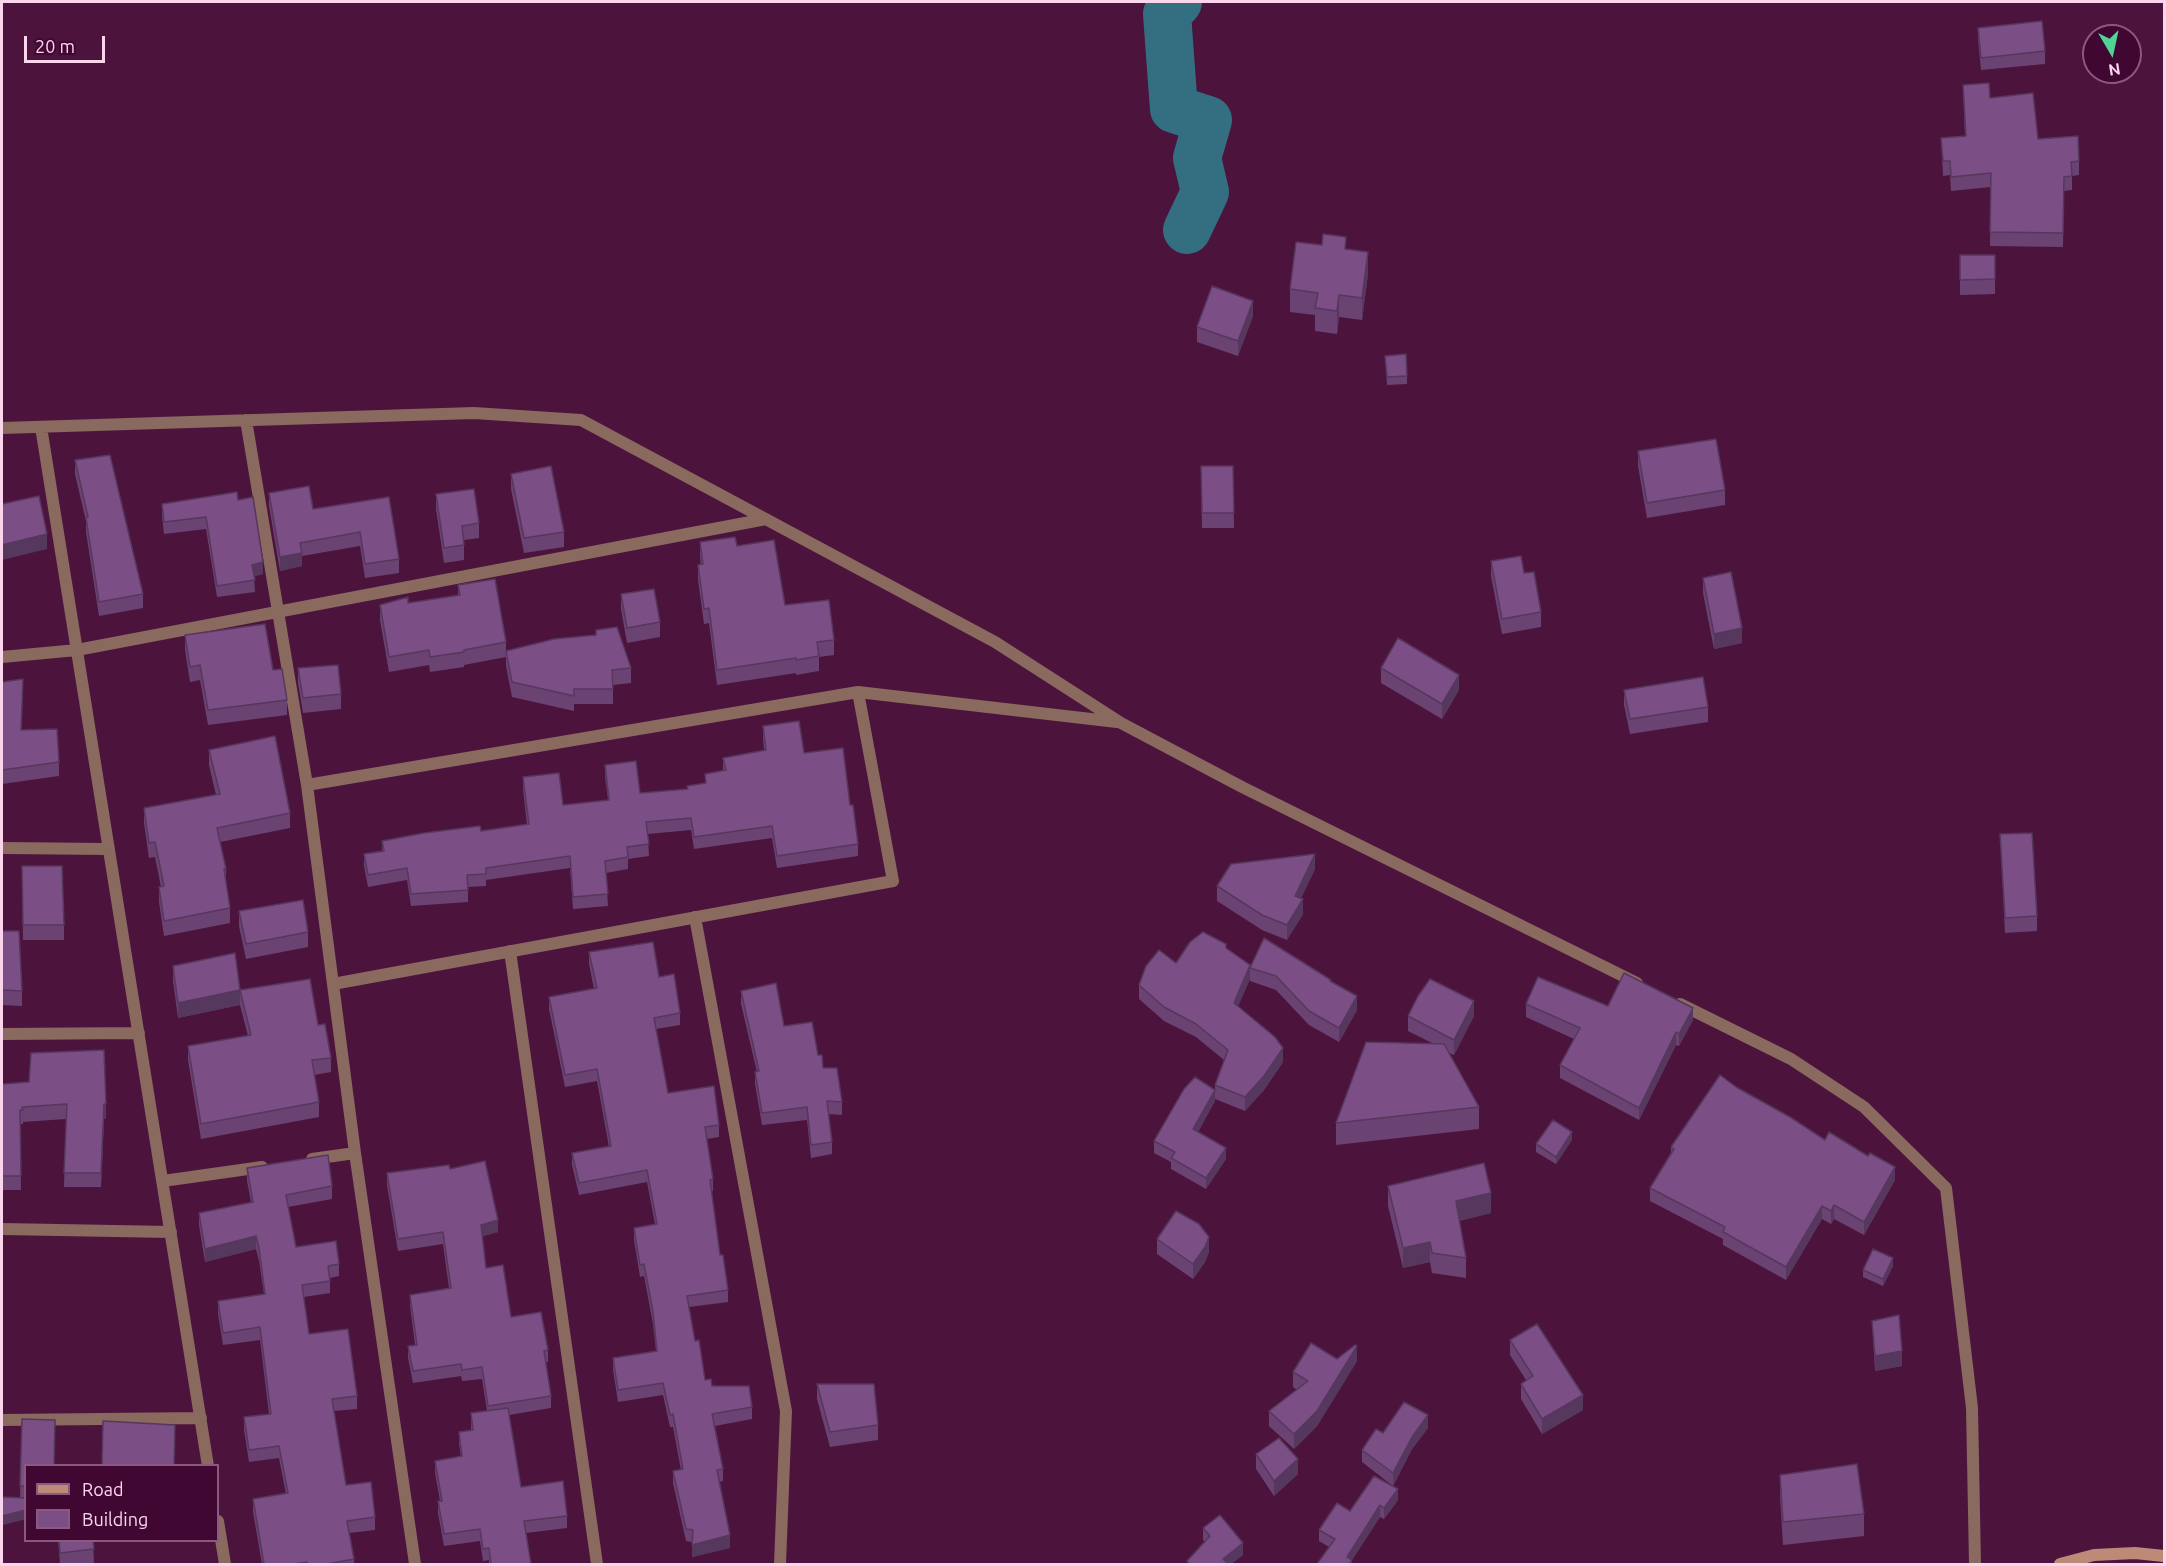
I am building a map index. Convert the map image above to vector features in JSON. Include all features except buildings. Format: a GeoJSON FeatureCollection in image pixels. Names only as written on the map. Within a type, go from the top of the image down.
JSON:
{"type":"FeatureCollection","features":[{"type":"Feature","properties":{"kind":"main road"},"geometry":{"type":"LineString","coordinates":[[2060,1564],[2094,1555],[2134,1553],[2164,1556]]}},
{"type":"Feature","properties":{"kind":"street"},"geometry":{"type":"LineString","coordinates":[[2,428],[474,413],[582,420],[995,642],[1121,723],[1242,787],[1645,987]]}},
{"type":"Feature","properties":{"kind":"street"},"geometry":{"type":"LineString","coordinates":[[246,420],[307,785],[355,1153],[415,1564]]}},
{"type":"Feature","properties":{"kind":"street"},"geometry":{"type":"LineString","coordinates":[[41,427],[208,1464]]}},
{"type":"Feature","properties":{"kind":"street"},"geometry":{"type":"LineString","coordinates":[[2,657],[77,650],[766,519]]}},
{"type":"Feature","properties":{"kind":"street"},"geometry":{"type":"LineString","coordinates":[[307,785],[858,692],[1121,723]]}},
{"type":"Feature","properties":{"kind":"street"},"geometry":{"type":"LineString","coordinates":[[333,984],[893,880],[858,692]]}},
{"type":"Feature","properties":{"kind":"street"},"geometry":{"type":"LineString","coordinates":[[2,848],[109,849]]}},
{"type":"Feature","properties":{"kind":"street"},"geometry":{"type":"LineString","coordinates":[[695,917],[786,1411],[780,1564]]}},
{"type":"Feature","properties":{"kind":"street"},"geometry":{"type":"LineString","coordinates":[[510,951],[597,1564]]}},
{"type":"Feature","properties":{"kind":"street"},"geometry":{"type":"LineString","coordinates":[[1666,998],[1791,1059],[1864,1107],[1946,1188],[1972,1408],[1974,1564]]}},
{"type":"Feature","properties":{"kind":"street"},"geometry":{"type":"LineString","coordinates":[[2,1034],[139,1033]]}},
{"type":"Feature","properties":{"kind":"street"},"geometry":{"type":"LineString","coordinates":[[299,1161],[355,1153]]}},
{"type":"Feature","properties":{"kind":"street"},"geometry":{"type":"LineString","coordinates":[[163,1181],[276,1165]]}},
{"type":"Feature","properties":{"kind":"street"},"geometry":{"type":"LineString","coordinates":[[2,1229],[171,1232]]}},
{"type":"Feature","properties":{"kind":"street"},"geometry":{"type":"LineString","coordinates":[[2,1420],[201,1418]]}},
{"type":"Feature","properties":{"kind":"street"},"geometry":{"type":"LineString","coordinates":[[219,1527],[225,1564]]}},
{"type":"Feature","properties":{"kind":"waterway"},"geometry":{"type":"LineString","coordinates":[[1178,2],[1167,14],[1174,109],[1208,120],[1197,158],[1205,192],[1187,230]]}}]}
